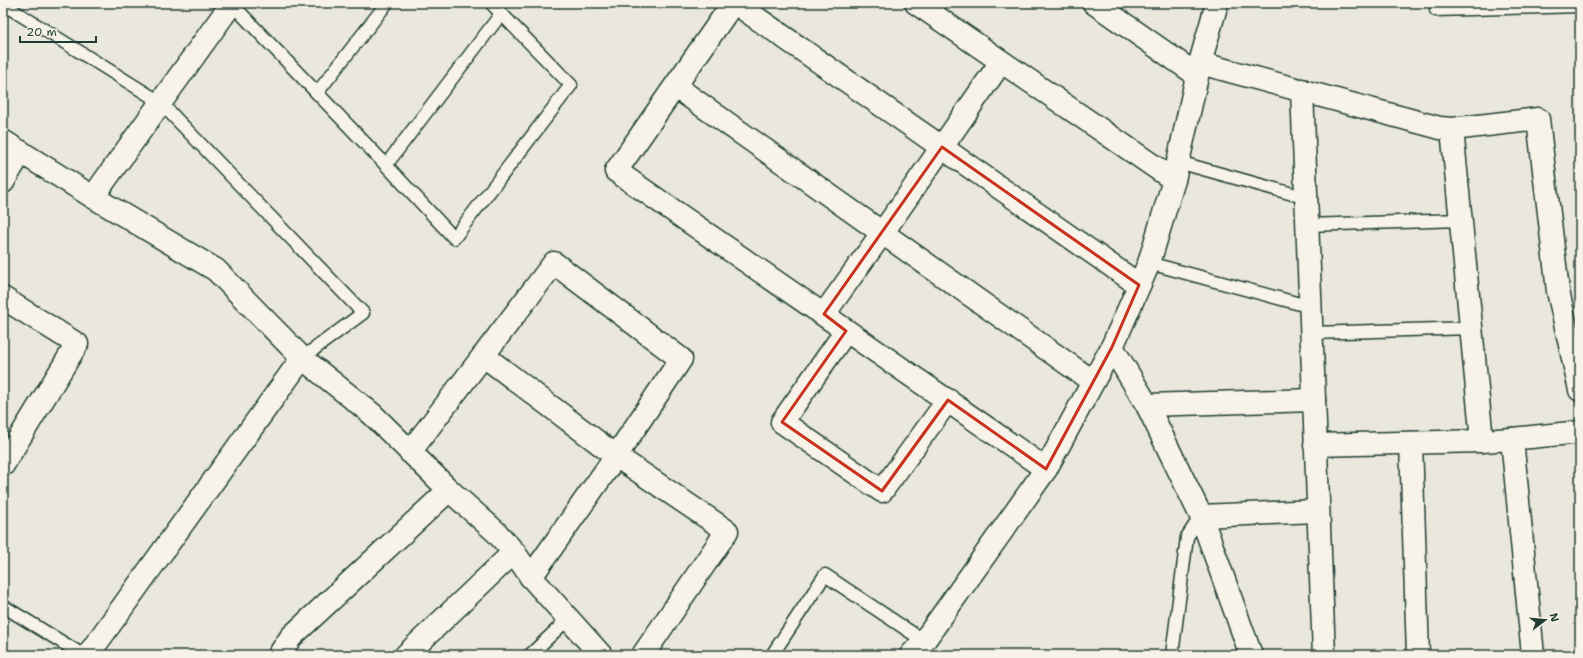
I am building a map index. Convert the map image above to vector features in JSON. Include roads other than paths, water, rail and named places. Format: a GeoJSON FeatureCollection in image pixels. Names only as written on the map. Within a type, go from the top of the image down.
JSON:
{"type":"FeatureCollection","features":[{"type":"Feature","properties":{"kind":"street"},"geometry":{"type":"LineString","coordinates":[[94,197],[231,3]]}},
{"type":"Feature","properties":{"kind":"street"},"geometry":{"type":"LineString","coordinates":[[916,3],[1001,62],[1176,171]]}},
{"type":"Feature","properties":{"kind":"street"},"geometry":{"type":"LineString","coordinates":[[1094,3],[1199,69],[1302,90],[1440,128],[1452,129],[1538,119],[1558,290],[1580,390]]}},
{"type":"Feature","properties":{"kind":"street"},"geometry":{"type":"LineString","coordinates":[[918,648],[1046,469],[1112,346],[1149,263],[1176,171],[1199,69],[1218,3]]}},
{"type":"Feature","properties":{"kind":"street"},"geometry":{"type":"LineString","coordinates":[[1046,469],[616,171],[676,87],[726,6],[942,147],[1139,285]]}},
{"type":"Feature","properties":{"kind":"street"},"geometry":{"type":"LineString","coordinates":[[824,314],[1001,62]]}},
{"type":"Feature","properties":{"kind":"street"},"geometry":{"type":"LineString","coordinates":[[676,87],[1092,381]]}},
{"type":"Feature","properties":{"kind":"street"},"geometry":{"type":"LineString","coordinates":[[1302,90],[1312,333],[1317,511],[1324,655]]}},
{"type":"Feature","properties":{"kind":"street"},"geometry":{"type":"LineString","coordinates":[[1452,129],[1482,441]]}},
{"type":"Feature","properties":{"kind":"street"},"geometry":{"type":"LineString","coordinates":[[3,182],[12,146],[216,270],[302,358],[372,414],[449,490],[496,532],[514,552],[531,577],[601,655]]}},
{"type":"Feature","properties":{"kind":"street"},"geometry":{"type":"LineString","coordinates":[[410,452],[554,263],[681,359],[616,456],[531,577]]}},
{"type":"Feature","properties":{"kind":"street"},"geometry":{"type":"LineString","coordinates":[[3,298],[77,344],[3,465]]}},
{"type":"Feature","properties":{"kind":"street"},"geometry":{"type":"LineString","coordinates":[[846,331],[782,422],[882,491],[948,400]]}},
{"type":"Feature","properties":{"kind":"street"},"geometry":{"type":"LineString","coordinates":[[1112,346],[1147,405],[1201,516],[1251,655]]}},
{"type":"Feature","properties":{"kind":"street"},"geometry":{"type":"LineString","coordinates":[[484,356],[616,456],[727,531],[643,655]]}},
{"type":"Feature","properties":{"kind":"street"},"geometry":{"type":"LineString","coordinates":[[88,655],[302,358]]}},
{"type":"Feature","properties":{"kind":"street"},"geometry":{"type":"LineString","coordinates":[[1147,405],[1314,400]]}},
{"type":"Feature","properties":{"kind":"street"},"geometry":{"type":"LineString","coordinates":[[1315,444],[1482,441],[1580,432]]}},
{"type":"Feature","properties":{"kind":"street"},"geometry":{"type":"LineString","coordinates":[[1512,439],[1533,655]]}},
{"type":"Feature","properties":{"kind":"street"},"geometry":{"type":"LineString","coordinates":[[1410,443],[1418,655]]}},
{"type":"Feature","properties":{"kind":"street"},"geometry":{"type":"LineString","coordinates":[[279,655],[291,637],[449,490]]}},
{"type":"Feature","properties":{"kind":"street"},"geometry":{"type":"LineString","coordinates":[[1201,516],[1317,511]]}},
{"type":"Feature","properties":{"kind":"street"},"geometry":{"type":"LineString","coordinates":[[406,655],[514,552]]}},
{"type":"Feature","properties":{"kind":"lane"},"geometry":{"type":"LineString","coordinates":[[231,3],[454,238],[571,85],[491,3]]}},
{"type":"Feature","properties":{"kind":"lane"},"geometry":{"type":"LineString","coordinates":[[317,93],[388,3]]}},
{"type":"Feature","properties":{"kind":"lane"},"geometry":{"type":"LineString","coordinates":[[3,4],[160,102],[363,313],[302,358]]}},
{"type":"Feature","properties":{"kind":"lane"},"geometry":{"type":"LineString","coordinates":[[1436,10],[1512,5],[1580,6]]}},
{"type":"Feature","properties":{"kind":"lane"},"geometry":{"type":"LineString","coordinates":[[386,165],[501,14]]}},
{"type":"Feature","properties":{"kind":"lane"},"geometry":{"type":"LineString","coordinates":[[1176,171],[1307,198]]}},
{"type":"Feature","properties":{"kind":"lane"},"geometry":{"type":"LineString","coordinates":[[1307,225],[1461,220]]}},
{"type":"Feature","properties":{"kind":"lane"},"geometry":{"type":"LineString","coordinates":[[1149,263],[1311,307]]}},
{"type":"Feature","properties":{"kind":"lane"},"geometry":{"type":"LineString","coordinates":[[1312,333],[1471,328]]}},
{"type":"Feature","properties":{"kind":"lane"},"geometry":{"type":"LineString","coordinates":[[1172,655],[1187,537],[1201,516]]}},
{"type":"Feature","properties":{"kind":"lane"},"geometry":{"type":"LineString","coordinates":[[772,655],[825,575],[918,648]]}},
{"type":"Feature","properties":{"kind":"lane"},"geometry":{"type":"LineString","coordinates":[[3,606],[83,655]]}},
{"type":"Feature","properties":{"kind":"lane"},"geometry":{"type":"LineString","coordinates":[[530,655],[568,619]]}}]}
